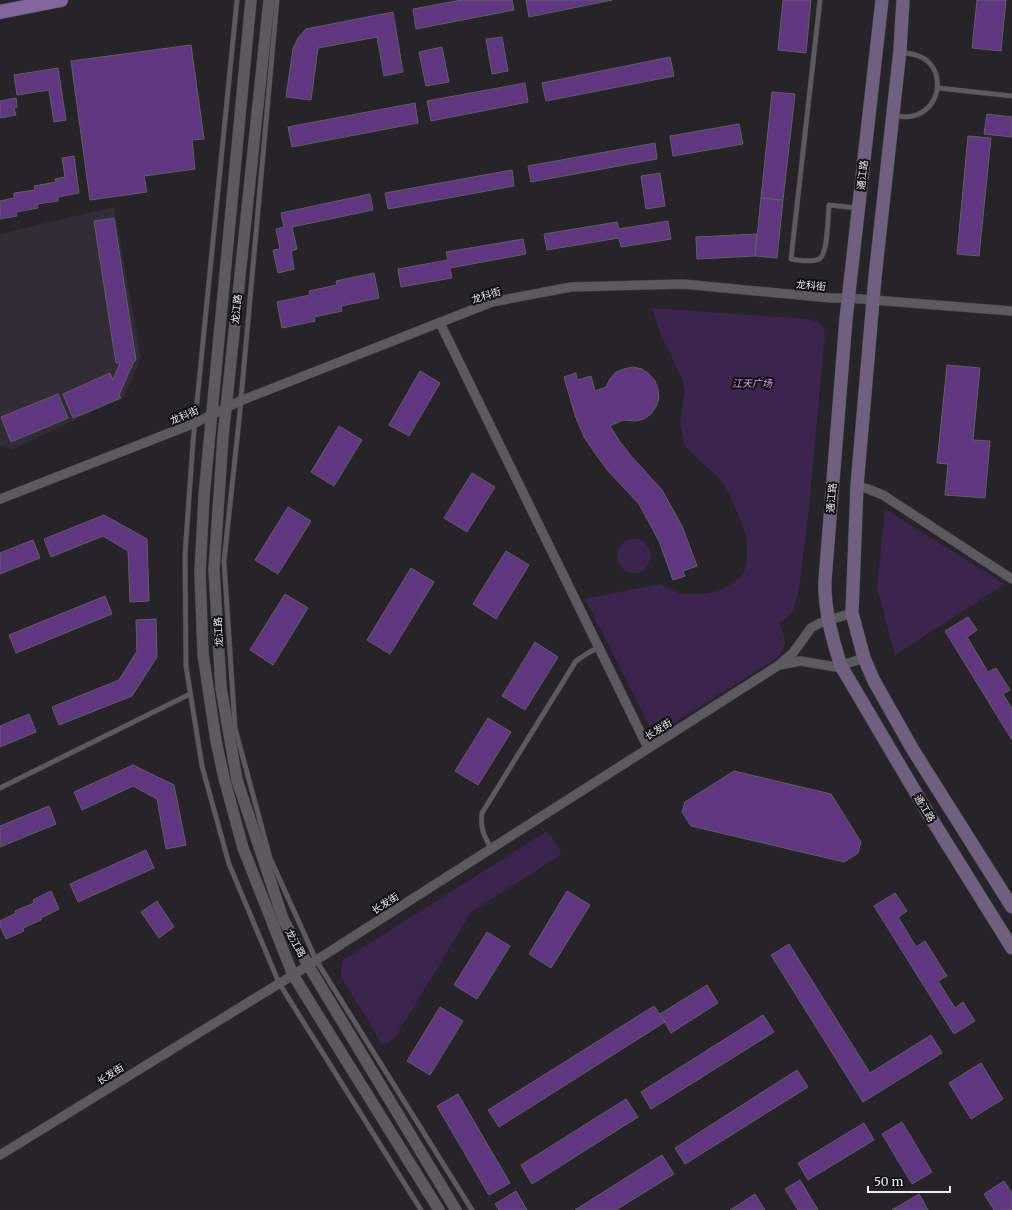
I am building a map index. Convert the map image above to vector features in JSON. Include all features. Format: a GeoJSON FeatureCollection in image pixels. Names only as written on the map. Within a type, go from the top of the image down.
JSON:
{"type":"FeatureCollection","features":[{"type":"Feature","properties":{"kind":"main road"},"geometry":{"type":"LineString","coordinates":[[0,12],[61,0]]}},
{"type":"Feature","properties":{"kind":"main road","name":"通江路"},"geometry":{"type":"LineString","coordinates":[[882,0],[848,298],[824,580],[828,620],[841,666],[922,804],[1012,948]]}},
{"type":"Feature","properties":{"kind":"main road","name":"通江路"},"geometry":{"type":"LineString","coordinates":[[903,0],[857,486],[852,613],[864,658],[874,681],[913,750],[1012,908]]}},
{"type":"Feature","properties":{"kind":"street","name":"龙江路"},"geometry":{"type":"LineString","coordinates":[[251,0],[204,496],[200,573],[203,654],[216,741],[224,778],[243,848],[293,975],[439,1210]]}},
{"type":"Feature","properties":{"kind":"street","name":"龙江路"},"geometry":{"type":"LineString","coordinates":[[269,0],[225,408],[214,570],[221,688],[237,780],[283,919],[312,963],[456,1210]]}},
{"type":"Feature","properties":{"kind":"street","name":"龙科街"},"geometry":{"type":"LineString","coordinates":[[0,499],[195,423],[240,401],[492,302],[571,287],[683,284],[831,298],[848,298],[1012,311]]}},
{"type":"Feature","properties":{"kind":"street"},"geometry":{"type":"LineString","coordinates":[[440,323],[648,748]]}},
{"type":"Feature","properties":{"kind":"street"},"geometry":{"type":"LineString","coordinates":[[857,486],[883,495],[1012,579]]}},
{"type":"Feature","properties":{"kind":"street","name":"长发街"},"geometry":{"type":"LineString","coordinates":[[0,1155],[293,975],[779,665],[793,653],[811,628],[828,620],[852,613]]}},
{"type":"Feature","properties":{"kind":"street","name":"长发街"},"geometry":{"type":"LineString","coordinates":[[779,665],[800,661],[836,667],[864,658]]}},
{"type":"Feature","properties":{"kind":"lane"},"geometry":{"type":"LineString","coordinates":[[237,0],[195,423],[185,555],[186,666],[190,694],[202,766],[229,864],[279,983],[421,1210]]}},
{"type":"Feature","properties":{"kind":"lane"},"geometry":{"type":"LineString","coordinates":[[277,0],[224,561],[236,728],[270,858],[312,963],[472,1210]]}},
{"type":"Feature","properties":{"kind":"lane"},"geometry":{"type":"LineString","coordinates":[[820,0],[791,259],[811,261],[820,259],[823,255],[826,245],[829,205],[858,209]]}},
{"type":"Feature","properties":{"kind":"lane"},"geometry":{"type":"LineString","coordinates":[[892,116],[914,116],[924,112],[936,96],[938,88],[936,75],[931,65],[923,58],[913,54],[899,52]]}},
{"type":"Feature","properties":{"kind":"lane"},"geometry":{"type":"LineString","coordinates":[[938,88],[1012,96]]}},
{"type":"Feature","properties":{"kind":"lane"},"geometry":{"type":"LineString","coordinates":[[491,848],[482,830],[482,813],[576,661],[599,647]]}},
{"type":"Feature","properties":{"kind":"lane"},"geometry":{"type":"LineString","coordinates":[[0,788],[190,694]]}},
{"type":"Feature","properties":{"kind":"shaded area"},"geometry":{"type":"Polygon","coordinates":[[[114,207],[141,358],[124,397],[11,450],[0,445],[0,234],[114,207]]]}},
{"type":"Feature","properties":{"kind":"green space","name":"江天广场"},"geometry":{"type":"Polygon","coordinates":[[[652,308],[808,319],[820,323],[825,333],[809,507],[799,590],[792,613],[779,624],[784,634],[784,647],[779,656],[774,660],[658,733],[652,730],[649,726],[585,599],[660,584],[681,594],[703,594],[716,592],[733,583],[744,572],[747,562],[747,542],[743,526],[728,492],[720,479],[690,452],[685,445],[680,424],[685,391],[683,381],[660,333],[652,308]]]}},
{"type":"Feature","properties":{"kind":"green space"},"geometry":{"type":"Polygon","coordinates":[[[885,509],[1005,584],[895,655],[877,588],[885,509]]]}},
{"type":"Feature","properties":{"kind":"green space"},"geometry":{"type":"Polygon","coordinates":[[[634,539],[646,544],[651,556],[646,568],[634,573],[622,568],[617,556],[622,544],[634,539]]]}},
{"type":"Feature","properties":{"kind":"green space"},"geometry":{"type":"Polygon","coordinates":[[[547,831],[561,850],[559,856],[471,912],[396,1036],[388,1043],[382,1044],[341,977],[343,960],[547,831]]]}},
{"type":"Feature","properties":{"kind":"building"},"geometry":{"type":"Polygon","coordinates":[[[462,0],[512,0],[514,10],[416,29],[413,9],[462,0]]]}},
{"type":"Feature","properties":{"kind":"building"},"geometry":{"type":"Polygon","coordinates":[[[526,0],[612,0],[529,17],[526,0]]]}},
{"type":"Feature","properties":{"kind":"building"},"geometry":{"type":"Polygon","coordinates":[[[783,0],[811,0],[806,53],[778,50],[783,0]]]}},
{"type":"Feature","properties":{"kind":"building"},"geometry":{"type":"Polygon","coordinates":[[[977,0],[1006,0],[1001,51],[972,48],[977,0]]]}},
{"type":"Feature","properties":{"kind":"building"},"geometry":{"type":"Polygon","coordinates":[[[393,12],[403,72],[384,76],[377,37],[318,48],[311,100],[286,97],[293,49],[298,38],[306,29],[393,12]]]}},
{"type":"Feature","properties":{"kind":"building"},"geometry":{"type":"Polygon","coordinates":[[[502,37],[508,71],[492,74],[486,39],[502,37]]]}},
{"type":"Feature","properties":{"kind":"building"},"geometry":{"type":"Polygon","coordinates":[[[191,45],[204,139],[192,140],[195,169],[144,176],[147,192],[90,200],[71,61],[191,45]]]}},
{"type":"Feature","properties":{"kind":"building"},"geometry":{"type":"Polygon","coordinates":[[[442,47],[449,82],[426,86],[419,52],[442,47]]]}},
{"type":"Feature","properties":{"kind":"building"},"geometry":{"type":"Polygon","coordinates":[[[670,57],[674,76],[546,101],[542,83],[670,57]]]}},
{"type":"Feature","properties":{"kind":"building"},"geometry":{"type":"Polygon","coordinates":[[[58,68],[66,120],[54,122],[49,90],[17,95],[14,75],[58,68]]]}},
{"type":"Feature","properties":{"kind":"building"},"geometry":{"type":"Polygon","coordinates":[[[525,83],[528,102],[431,121],[427,101],[525,83]]]}},
{"type":"Feature","properties":{"kind":"building"},"geometry":{"type":"Polygon","coordinates":[[[772,92],[795,94],[783,200],[761,198],[772,92]]]}},
{"type":"Feature","properties":{"kind":"building"},"geometry":{"type":"Polygon","coordinates":[[[16,98],[17,107],[14,108],[16,115],[0,118],[0,101],[16,98]]]}},
{"type":"Feature","properties":{"kind":"building"},"geometry":{"type":"Polygon","coordinates":[[[415,103],[418,123],[292,147],[288,127],[415,103]]]}},
{"type":"Feature","properties":{"kind":"building"},"geometry":{"type":"Polygon","coordinates":[[[987,114],[1012,117],[1012,137],[984,134],[987,114]]]}},
{"type":"Feature","properties":{"kind":"building"},"geometry":{"type":"Polygon","coordinates":[[[739,124],[743,144],[673,156],[670,136],[739,124]]]}},
{"type":"Feature","properties":{"kind":"building"},"geometry":{"type":"Polygon","coordinates":[[[968,136],[991,138],[979,256],[957,254],[968,136]]]}},
{"type":"Feature","properties":{"kind":"building"},"geometry":{"type":"Polygon","coordinates":[[[655,143],[657,159],[531,182],[528,166],[655,143]]]}},
{"type":"Feature","properties":{"kind":"building"},"geometry":{"type":"Polygon","coordinates":[[[74,156],[79,193],[58,197],[58,201],[37,204],[38,208],[16,212],[17,216],[0,219],[0,201],[14,198],[14,193],[35,190],[34,186],[56,182],[55,179],[65,177],[62,158],[74,156]]]}},
{"type":"Feature","properties":{"kind":"building"},"geometry":{"type":"Polygon","coordinates":[[[512,170],[514,186],[388,209],[385,193],[512,170]]]}},
{"type":"Feature","properties":{"kind":"building"},"geometry":{"type":"Polygon","coordinates":[[[660,173],[665,206],[646,209],[641,176],[660,173]]]}},
{"type":"Feature","properties":{"kind":"building"},"geometry":{"type":"Polygon","coordinates":[[[370,194],[373,210],[292,227],[297,249],[291,251],[294,269],[278,273],[273,250],[280,249],[276,229],[284,227],[281,213],[370,194]]]}},
{"type":"Feature","properties":{"kind":"building"},"geometry":{"type":"Polygon","coordinates":[[[761,198],[783,200],[777,258],[755,256],[761,198]]]}},
{"type":"Feature","properties":{"kind":"building"},"geometry":{"type":"Polygon","coordinates":[[[114,218],[136,360],[134,361],[119,395],[121,398],[73,418],[63,394],[110,373],[113,380],[120,363],[116,363],[94,221],[114,218]]]}},
{"type":"Feature","properties":{"kind":"building"},"geometry":{"type":"Polygon","coordinates":[[[668,221],[671,239],[621,247],[619,238],[547,250],[544,234],[617,222],[619,229],[668,221]]]}},
{"type":"Feature","properties":{"kind":"building"},"geometry":{"type":"Polygon","coordinates":[[[757,234],[755,256],[697,259],[696,237],[757,234]]]}},
{"type":"Feature","properties":{"kind":"building"},"geometry":{"type":"Polygon","coordinates":[[[523,239],[526,254],[450,268],[452,278],[401,287],[398,269],[448,260],[446,252],[523,239]]]}},
{"type":"Feature","properties":{"kind":"building"},"geometry":{"type":"Polygon","coordinates":[[[374,273],[379,298],[341,306],[342,311],[314,317],[315,321],[282,328],[277,302],[310,295],[309,291],[337,285],[336,281],[374,273]]]}},
{"type":"Feature","properties":{"kind":"building"},"geometry":{"type":"Polygon","coordinates":[[[947,365],[980,368],[973,440],[990,441],[985,498],[945,495],[948,464],[937,463],[947,365]]]}},
{"type":"Feature","properties":{"kind":"building"},"geometry":{"type":"Polygon","coordinates":[[[633,367],[642,369],[655,381],[659,398],[656,407],[651,414],[644,419],[635,421],[623,420],[610,426],[632,457],[662,490],[682,526],[697,566],[683,571],[685,576],[673,580],[659,541],[639,504],[609,472],[584,437],[575,415],[564,377],[576,373],[577,380],[591,376],[595,391],[606,387],[616,372],[633,367]]]}},
{"type":"Feature","properties":{"kind":"building"},"geometry":{"type":"Polygon","coordinates":[[[420,371],[440,383],[409,436],[389,425],[420,371]]]}},
{"type":"Feature","properties":{"kind":"building"},"geometry":{"type":"Polygon","coordinates":[[[58,394],[68,418],[11,442],[1,417],[58,394]]]}},
{"type":"Feature","properties":{"kind":"building"},"geometry":{"type":"Polygon","coordinates":[[[339,426],[362,440],[334,486],[311,472],[339,426]]]}},
{"type":"Feature","properties":{"kind":"building"},"geometry":{"type":"Polygon","coordinates":[[[472,473],[495,487],[467,532],[444,518],[472,473]]]}},
{"type":"Feature","properties":{"kind":"building"},"geometry":{"type":"Polygon","coordinates":[[[288,507],[311,521],[278,574],[255,560],[288,507]]]}},
{"type":"Feature","properties":{"kind":"building"},"geometry":{"type":"Polygon","coordinates":[[[104,515],[147,539],[149,601],[130,602],[128,551],[103,536],[51,557],[44,539],[104,515]]]}},
{"type":"Feature","properties":{"kind":"building"},"geometry":{"type":"Polygon","coordinates":[[[33,540],[40,558],[0,574],[0,553],[33,540]]]}},
{"type":"Feature","properties":{"kind":"building"},"geometry":{"type":"Polygon","coordinates":[[[506,551],[529,565],[496,619],[473,604],[506,551]]]}},
{"type":"Feature","properties":{"kind":"building"},"geometry":{"type":"Polygon","coordinates":[[[411,568],[434,582],[390,654],[367,640],[411,568]]]}},
{"type":"Feature","properties":{"kind":"building"},"geometry":{"type":"Polygon","coordinates":[[[285,594],[308,608],[273,665],[250,650],[285,594]]]}},
{"type":"Feature","properties":{"kind":"building"},"geometry":{"type":"Polygon","coordinates":[[[105,596],[112,614],[16,653],[9,635],[105,596]]]}},
{"type":"Feature","properties":{"kind":"building"},"geometry":{"type":"Polygon","coordinates":[[[968,617],[977,630],[967,637],[988,672],[996,668],[1010,690],[1003,694],[1012,709],[1012,740],[945,631],[968,617]]]}},
{"type":"Feature","properties":{"kind":"building"},"geometry":{"type":"Polygon","coordinates":[[[156,619],[157,657],[132,696],[59,725],[52,707],[119,680],[137,651],[136,620],[156,619]]]}},
{"type":"Feature","properties":{"kind":"building"},"geometry":{"type":"Polygon","coordinates":[[[535,642],[558,657],[525,710],[502,696],[535,642]]]}},
{"type":"Feature","properties":{"kind":"building"},"geometry":{"type":"Polygon","coordinates":[[[29,714],[36,732],[0,747],[0,726],[29,714]]]}},
{"type":"Feature","properties":{"kind":"building"},"geometry":{"type":"Polygon","coordinates":[[[488,718],[511,732],[478,785],[455,771],[488,718]]]}},
{"type":"Feature","properties":{"kind":"building"},"geometry":{"type":"Polygon","coordinates":[[[133,765],[174,785],[186,845],[166,849],[157,799],[133,786],[82,810],[74,792],[133,765]]]}},
{"type":"Feature","properties":{"kind":"building"},"geometry":{"type":"Polygon","coordinates":[[[734,771],[831,794],[861,842],[858,853],[844,862],[691,826],[682,812],[685,802],[734,771]]]}},
{"type":"Feature","properties":{"kind":"building"},"geometry":{"type":"Polygon","coordinates":[[[49,806],[56,824],[0,847],[0,826],[49,806]]]}},
{"type":"Feature","properties":{"kind":"building"},"geometry":{"type":"Polygon","coordinates":[[[146,850],[154,868],[78,902],[70,884],[146,850]]]}},
{"type":"Feature","properties":{"kind":"building"},"geometry":{"type":"Polygon","coordinates":[[[51,891],[59,909],[41,918],[41,920],[23,928],[24,931],[6,939],[0,926],[0,921],[16,913],[15,911],[34,903],[33,900],[51,891]]]}},
{"type":"Feature","properties":{"kind":"building"},"geometry":{"type":"Polygon","coordinates":[[[567,891],[590,905],[551,968],[529,954],[567,891]]]}},
{"type":"Feature","properties":{"kind":"building"},"geometry":{"type":"Polygon","coordinates":[[[895,893],[907,911],[898,917],[916,947],[925,941],[947,976],[938,981],[955,1008],[963,1002],[975,1021],[954,1034],[874,906],[895,893]]]}},
{"type":"Feature","properties":{"kind":"building"},"geometry":{"type":"Polygon","coordinates":[[[157,901],[174,927],[159,938],[141,912],[157,901]]]}},
{"type":"Feature","properties":{"kind":"building"},"geometry":{"type":"Polygon","coordinates":[[[487,932],[510,946],[477,999],[454,985],[487,932]]]}},
{"type":"Feature","properties":{"kind":"building"},"geometry":{"type":"Polygon","coordinates":[[[789,944],[870,1073],[931,1035],[942,1053],[863,1102],[771,955],[789,944]]]}},
{"type":"Feature","properties":{"kind":"building"},"geometry":{"type":"Polygon","coordinates":[[[707,985],[718,1003],[671,1033],[660,1014],[707,985]]]}},
{"type":"Feature","properties":{"kind":"building"},"geometry":{"type":"Polygon","coordinates":[[[654,1006],[665,1022],[499,1127],[488,1110],[654,1006]]]}},
{"type":"Feature","properties":{"kind":"building"},"geometry":{"type":"Polygon","coordinates":[[[440,1007],[463,1021],[430,1075],[407,1061],[440,1007]]]}},
{"type":"Feature","properties":{"kind":"building"},"geometry":{"type":"Polygon","coordinates":[[[763,1015],[774,1032],[651,1109],[641,1092],[763,1015]]]}},
{"type":"Feature","properties":{"kind":"building"},"geometry":{"type":"Polygon","coordinates":[[[981,1063],[1003,1099],[971,1119],[949,1083],[981,1063]]]}},
{"type":"Feature","properties":{"kind":"building"},"geometry":{"type":"Polygon","coordinates":[[[797,1070],[808,1087],[685,1164],[675,1148],[797,1070]]]}},
{"type":"Feature","properties":{"kind":"building"},"geometry":{"type":"Polygon","coordinates":[[[458,1094],[510,1183],[489,1195],[437,1106],[458,1094]]]}},
{"type":"Feature","properties":{"kind":"building"},"geometry":{"type":"Polygon","coordinates":[[[626,1099],[638,1117],[532,1184],[521,1165],[626,1099]]]}},
{"type":"Feature","properties":{"kind":"building"},"geometry":{"type":"Polygon","coordinates":[[[902,1122],[932,1172],[912,1184],[882,1134],[902,1122]]]}},
{"type":"Feature","properties":{"kind":"building"},"geometry":{"type":"Polygon","coordinates":[[[864,1123],[874,1140],[808,1180],[798,1163],[864,1123]]]}},
{"type":"Feature","properties":{"kind":"building"},"geometry":{"type":"Polygon","coordinates":[[[662,1155],[674,1174],[616,1210],[575,1210],[662,1155]]]}},
{"type":"Feature","properties":{"kind":"building"},"geometry":{"type":"Polygon","coordinates":[[[800,1180],[818,1210],[798,1210],[785,1189],[800,1180]]]}},
{"type":"Feature","properties":{"kind":"building"},"geometry":{"type":"Polygon","coordinates":[[[1004,1181],[1012,1193],[1012,1210],[994,1210],[984,1194],[1004,1181]]]}},
{"type":"Feature","properties":{"kind":"building"},"geometry":{"type":"Polygon","coordinates":[[[516,1191],[527,1210],[499,1210],[495,1204],[516,1191]]]}},
{"type":"Feature","properties":{"kind":"building"},"geometry":{"type":"Polygon","coordinates":[[[755,1194],[765,1210],[730,1210],[755,1194]]]}},
{"type":"Feature","properties":{"kind":"building"},"geometry":{"type":"Polygon","coordinates":[[[919,1194],[928,1210],[892,1210],[919,1194]]]}}]}
